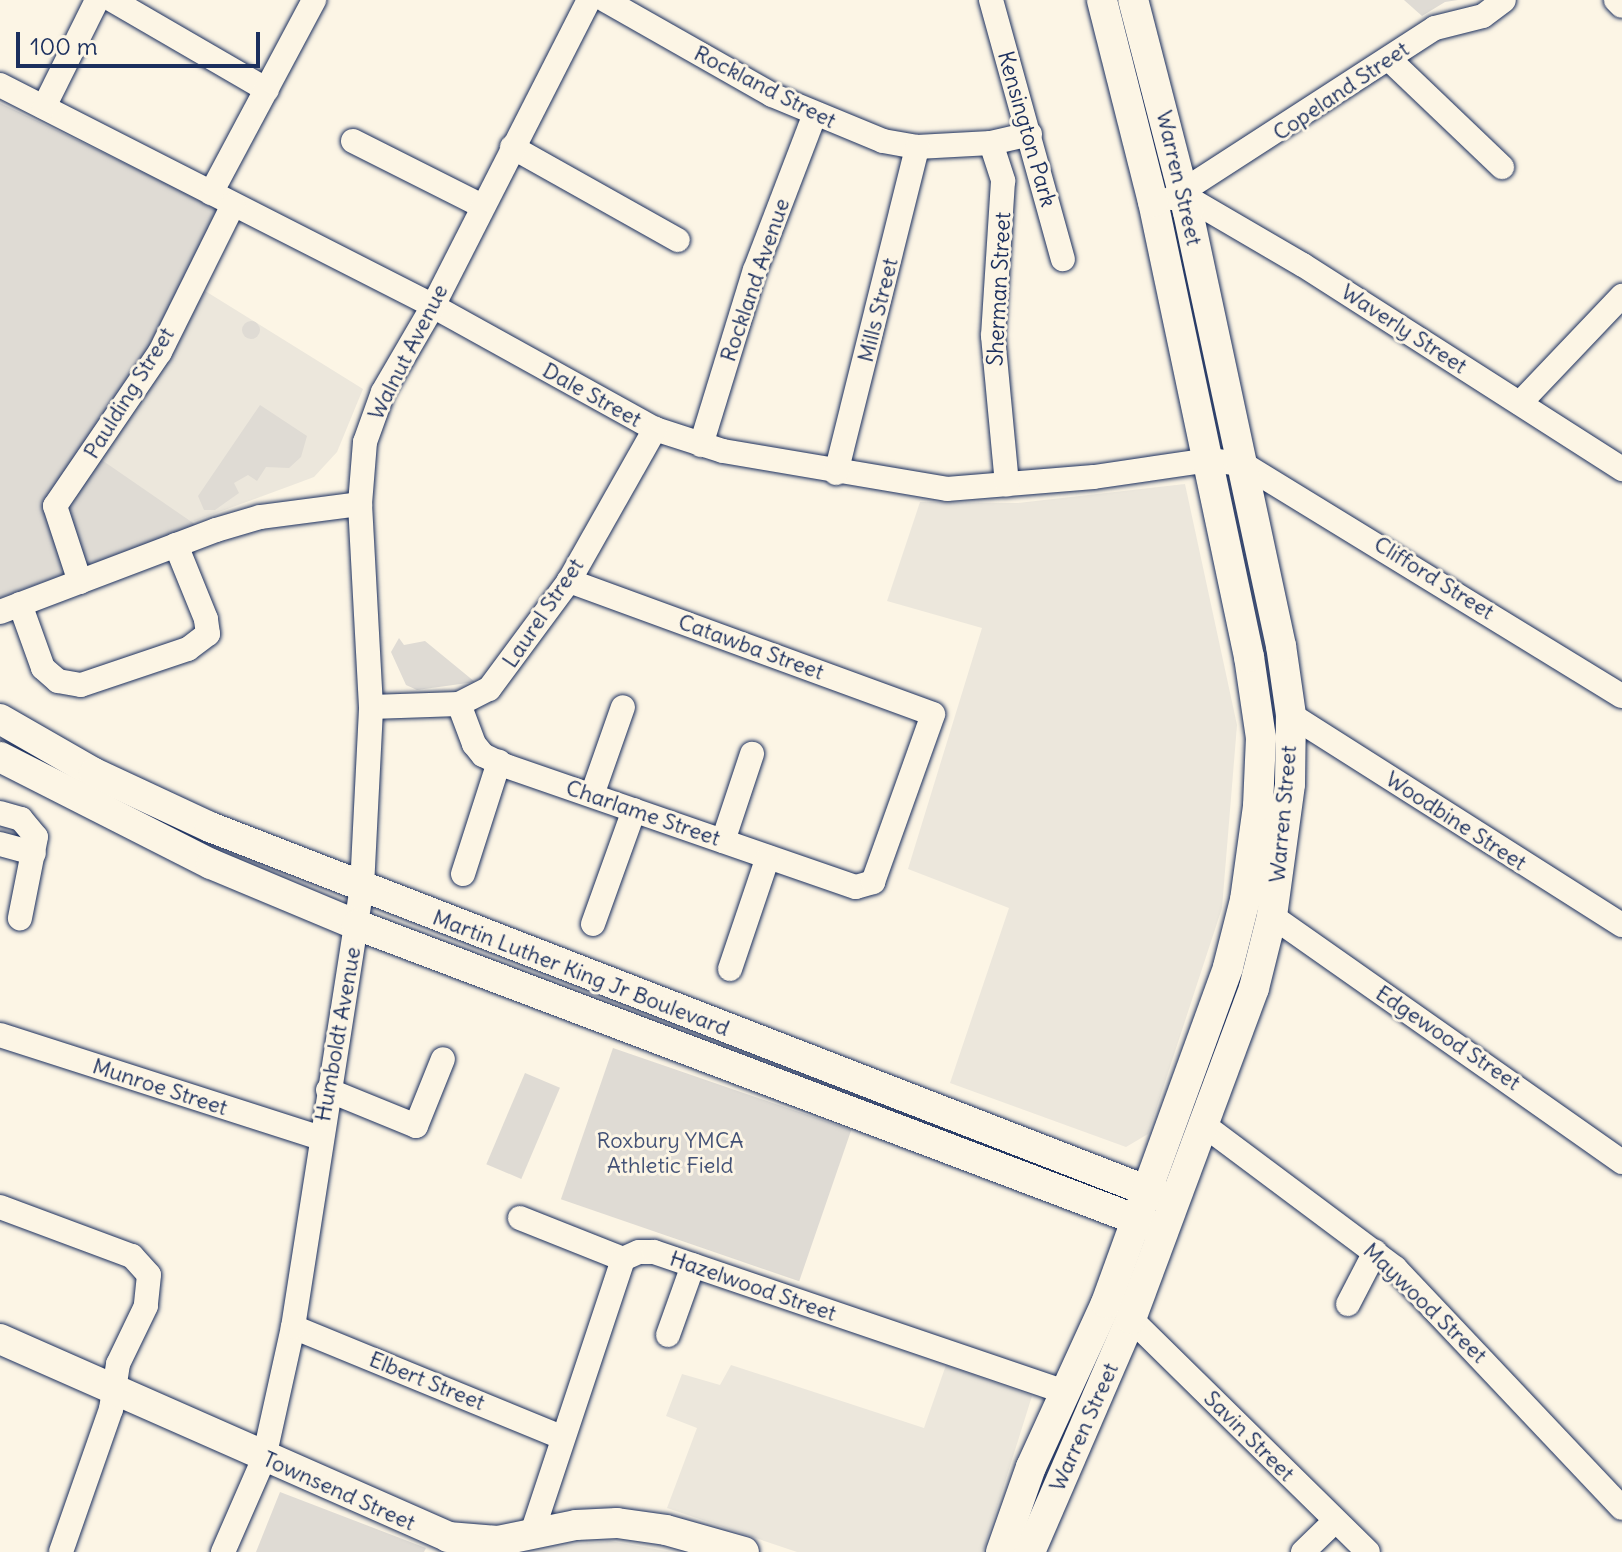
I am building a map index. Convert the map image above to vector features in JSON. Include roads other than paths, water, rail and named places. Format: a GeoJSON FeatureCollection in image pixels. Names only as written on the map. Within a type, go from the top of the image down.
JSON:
{"type":"FeatureCollection","features":[{"type":"Feature","properties":{"kind":"main road","name":"Warren Street"},"geometry":{"type":"LineString","coordinates":[[1001,1552],[1066,1392],[1150,1225],[1161,1195],[1245,900],[1258,806],[1260,722],[1209,460],[1153,202],[1102,0]]}},
{"type":"Feature","properties":{"kind":"main road","name":"Warren Street"},"geometry":{"type":"LineString","coordinates":[[1133,0],[1183,195],[1243,464],[1291,715],[1288,810],[1272,916],[1254,988],[1204,1125],[1161,1195]]}},
{"type":"Feature","properties":{"kind":"main road","name":"Martin Luther King Jr Boulevard"},"geometry":{"type":"LineString","coordinates":[[0,719],[107,779],[362,887],[1161,1195]]}},
{"type":"Feature","properties":{"kind":"main road","name":"Martin Luther King Jr Boulevard"},"geometry":{"type":"LineString","coordinates":[[0,757],[211,864],[357,925],[1150,1225]]}},
{"type":"Feature","properties":{"kind":"main road","name":"Warren Street"},"geometry":{"type":"LineString","coordinates":[[1030,1552],[1131,1319],[1150,1225]]}},
{"type":"Feature","properties":{"kind":"main road","name":"Townsend Street"},"geometry":{"type":"LineString","coordinates":[[0,1339],[448,1537],[498,1541],[532,1533],[617,1523],[666,1530],[744,1552]]}},
{"type":"Feature","properties":{"kind":"street"},"geometry":{"type":"LineString","coordinates":[[44,107],[97,0]]}},
{"type":"Feature","properties":{"kind":"street"},"geometry":{"type":"LineString","coordinates":[[112,0],[267,90]]}},
{"type":"Feature","properties":{"kind":"street"},"geometry":{"type":"LineString","coordinates":[[211,193],[314,0]]}},
{"type":"Feature","properties":{"kind":"street","name":"Walnut Avenue"},"geometry":{"type":"LineString","coordinates":[[360,504],[371,422],[589,0]]}},
{"type":"Feature","properties":{"kind":"street","name":"Rockland Street"},"geometry":{"type":"LineString","coordinates":[[605,0],[814,116],[917,147],[991,143],[1030,134]]}},
{"type":"Feature","properties":{"kind":"street","name":"Kensington Park"},"geometry":{"type":"LineString","coordinates":[[991,0],[1063,259]]}},
{"type":"Feature","properties":{"kind":"street","name":"Copeland Street"},"geometry":{"type":"LineString","coordinates":[[1153,202],[1183,195],[1435,28],[1483,16],[1504,0]]}},
{"type":"Feature","properties":{"kind":"street"},"geometry":{"type":"LineString","coordinates":[[1616,0],[1622,6]]}},
{"type":"Feature","properties":{"kind":"street"},"geometry":{"type":"LineString","coordinates":[[1390,60],[1502,167]]}},
{"type":"Feature","properties":{"kind":"street","name":"Dale Street"},"geometry":{"type":"LineString","coordinates":[[0,85],[433,306],[655,429],[701,445],[836,473],[947,489],[1209,460],[1243,464]]}},
{"type":"Feature","properties":{"kind":"street","name":"Rockland Avenue"},"geometry":{"type":"LineString","coordinates":[[701,445],[755,270],[814,116]]}},
{"type":"Feature","properties":{"kind":"street"},"geometry":{"type":"LineString","coordinates":[[353,141],[482,206]]}},
{"type":"Feature","properties":{"kind":"street","name":"Sherman Street"},"geometry":{"type":"LineString","coordinates":[[991,143],[1004,194],[993,336],[1007,484]]}},
{"type":"Feature","properties":{"kind":"street"},"geometry":{"type":"LineString","coordinates":[[512,147],[678,240]]}},
{"type":"Feature","properties":{"kind":"street","name":"Mills Street"},"geometry":{"type":"LineString","coordinates":[[836,473],[917,147]]}},
{"type":"Feature","properties":{"kind":"street","name":"Waverly Street"},"geometry":{"type":"LineString","coordinates":[[1183,195],[1622,469]]}},
{"type":"Feature","properties":{"kind":"street","name":"Paulding Street"},"geometry":{"type":"LineString","coordinates":[[80,582],[55,506],[160,352],[233,205]]}},
{"type":"Feature","properties":{"kind":"street"},"geometry":{"type":"LineString","coordinates":[[1520,403],[1622,296]]}},
{"type":"Feature","properties":{"kind":"street","name":"Laurel Street"},"geometry":{"type":"LineString","coordinates":[[371,707],[459,704],[489,689],[569,581],[655,429]]}},
{"type":"Feature","properties":{"kind":"street","name":"Clifford Street"},"geometry":{"type":"LineString","coordinates":[[1243,464],[1622,696]]}},
{"type":"Feature","properties":{"kind":"street"},"geometry":{"type":"LineString","coordinates":[[176,545],[206,619],[208,634],[188,649],[81,685],[58,681],[43,668],[10,608],[176,545],[260,517],[360,504]]}},
{"type":"Feature","properties":{"kind":"street","name":"Humboldt Avenue"},"geometry":{"type":"LineString","coordinates":[[223,1552],[264,1458],[293,1327],[320,1138],[362,887],[371,707],[360,504]]}},
{"type":"Feature","properties":{"kind":"street","name":"Catawba Street"},"geometry":{"type":"LineString","coordinates":[[569,581],[933,714],[881,870],[873,882],[856,887]]}},
{"type":"Feature","properties":{"kind":"street","name":"Charlame Street"},"geometry":{"type":"LineString","coordinates":[[459,704],[474,744],[499,762],[856,887]]}},
{"type":"Feature","properties":{"kind":"street"},"geometry":{"type":"LineString","coordinates":[[592,795],[623,707]]}},
{"type":"Feature","properties":{"kind":"street","name":"Woodbine Street"},"geometry":{"type":"LineString","coordinates":[[1291,715],[1622,925]]}},
{"type":"Feature","properties":{"kind":"street"},"geometry":{"type":"LineString","coordinates":[[723,841],[752,754]]}},
{"type":"Feature","properties":{"kind":"street"},"geometry":{"type":"LineString","coordinates":[[463,874],[499,762]]}},
{"type":"Feature","properties":{"kind":"street"},"geometry":{"type":"LineString","coordinates":[[593,924],[634,810]]}},
{"type":"Feature","properties":{"kind":"street"},"geometry":{"type":"LineString","coordinates":[[0,813],[33,829],[34,853],[20,918]]}},
{"type":"Feature","properties":{"kind":"street"},"geometry":{"type":"LineString","coordinates":[[0,844],[34,853]]}},
{"type":"Feature","properties":{"kind":"street"},"geometry":{"type":"LineString","coordinates":[[730,969],[768,857]]}},
{"type":"Feature","properties":{"kind":"street","name":"Edgewood Street"},"geometry":{"type":"LineString","coordinates":[[1272,916],[1622,1162]]}},
{"type":"Feature","properties":{"kind":"street","name":"Munroe Street"},"geometry":{"type":"LineString","coordinates":[[0,1035],[320,1138]]}},
{"type":"Feature","properties":{"kind":"street"},"geometry":{"type":"LineString","coordinates":[[328,1090],[416,1126],[443,1059]]}},
{"type":"Feature","properties":{"kind":"street","name":"Maywood Street"},"geometry":{"type":"LineString","coordinates":[[1204,1125],[1375,1252],[1441,1313],[1622,1508]]}},
{"type":"Feature","properties":{"kind":"street"},"geometry":{"type":"LineString","coordinates":[[0,1207],[132,1256],[149,1275],[146,1306],[112,1388],[111,1409],[61,1552]]}},
{"type":"Feature","properties":{"kind":"street"},"geometry":{"type":"LineString","coordinates":[[520,1218],[623,1259],[561,1437],[532,1533]]}},
{"type":"Feature","properties":{"kind":"street","name":"Hazelwood Street"},"geometry":{"type":"LineString","coordinates":[[623,1259],[647,1251],[1066,1392]]}},
{"type":"Feature","properties":{"kind":"street"},"geometry":{"type":"LineString","coordinates":[[1348,1304],[1375,1252]]}},
{"type":"Feature","properties":{"kind":"street"},"geometry":{"type":"LineString","coordinates":[[668,1335],[693,1265]]}},
{"type":"Feature","properties":{"kind":"street","name":"Savin Street"},"geometry":{"type":"LineString","coordinates":[[1131,1319],[1334,1522],[1368,1552]]}},
{"type":"Feature","properties":{"kind":"street","name":"Elbert Street"},"geometry":{"type":"LineString","coordinates":[[293,1327],[561,1437]]}},
{"type":"Feature","properties":{"kind":"street"},"geometry":{"type":"LineString","coordinates":[[1303,1552],[1334,1522]]}},
{"type":"Feature","properties":{"kind":"park label","name":"Roxbury YMCA Athletic Field"},"geometry":{"type":"Point","coordinates":[670,1152]}}]}
